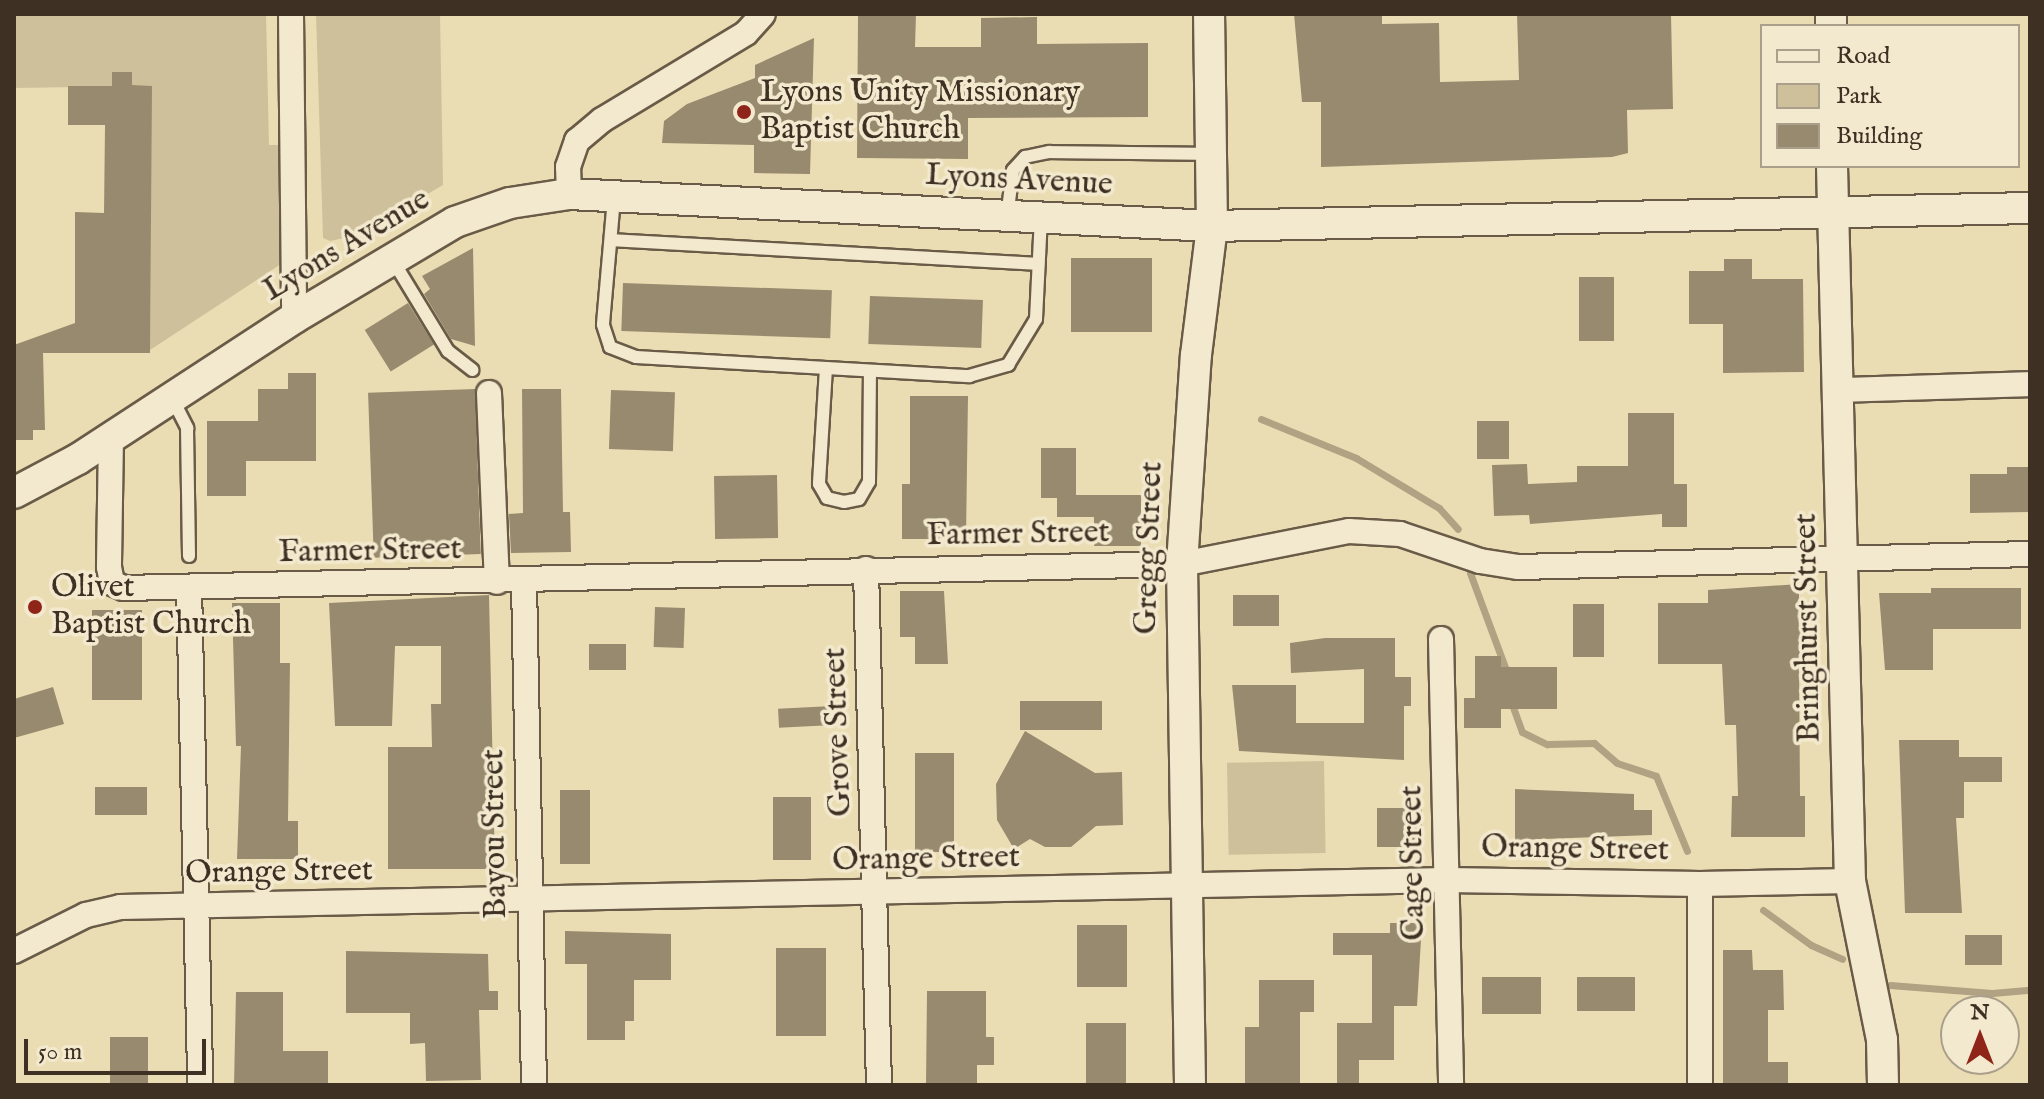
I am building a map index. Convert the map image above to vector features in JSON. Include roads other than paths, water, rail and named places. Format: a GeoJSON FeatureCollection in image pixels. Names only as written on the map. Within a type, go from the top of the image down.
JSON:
{"type":"FeatureCollection","features":[{"type":"Feature","properties":{"kind":"street"},"geometry":{"type":"LineString","coordinates":[[291,14],[294,318]]}},
{"type":"Feature","properties":{"kind":"street"},"geometry":{"type":"LineString","coordinates":[[569,194],[568,167],[577,141],[602,120],[746,33],[763,14]]}},
{"type":"Feature","properties":{"kind":"street","name":"Gregg Street"},"geometry":{"type":"LineString","coordinates":[[1190,1085],[1182,564],[1196,355],[1212,226],[1209,14]]}},
{"type":"Feature","properties":{"kind":"street","name":"Bringhurst Street"},"geometry":{"type":"LineString","coordinates":[[1832,168],[1841,390],[1850,881],[1882,1040],[1883,1085]]}},
{"type":"Feature","properties":{"kind":"street","name":"Lyons Avenue"},"geometry":{"type":"LineString","coordinates":[[14,493],[78,459],[294,318],[455,222],[510,203],[569,194],[1212,226],[2030,208]]}},
{"type":"Feature","properties":{"kind":"street"},"geometry":{"type":"LineString","coordinates":[[1841,390],[2030,384]]}},
{"type":"Feature","properties":{"kind":"street"},"geometry":{"type":"LineString","coordinates":[[489,393],[497,582]]}},
{"type":"Feature","properties":{"kind":"street","name":"Farmer Street"},"geometry":{"type":"LineString","coordinates":[[111,437],[112,583],[124,588],[524,582],[866,569],[1182,564],[1349,531],[1400,534],[1480,561],[1519,567],[2030,554]]}},
{"type":"Feature","properties":{"kind":"street","name":"Lyons Avenue"},"geometry":{"type":"LineString","coordinates":[[14,516],[38,501],[78,459]]}},
{"type":"Feature","properties":{"kind":"street","name":"Grove Street"},"geometry":{"type":"LineString","coordinates":[[866,569],[879,1085]]}},
{"type":"Feature","properties":{"kind":"street","name":"Bayou Street"},"geometry":{"type":"LineString","coordinates":[[524,582],[534,1085]]}},
{"type":"Feature","properties":{"kind":"street"},"geometry":{"type":"LineString","coordinates":[[189,587],[200,1085]]}},
{"type":"Feature","properties":{"kind":"street","name":"Cage Street"},"geometry":{"type":"LineString","coordinates":[[1441,639],[1451,1085]]}},
{"type":"Feature","properties":{"kind":"street","name":"Orange Street"},"geometry":{"type":"LineString","coordinates":[[14,951],[86,915],[120,907],[1447,880],[1700,884],[1850,881]]}},
{"type":"Feature","properties":{"kind":"street"},"geometry":{"type":"LineString","coordinates":[[1700,884],[1700,1085]]}},
{"type":"Feature","properties":{"kind":"lane"},"geometry":{"type":"LineString","coordinates":[[1007,217],[1013,170],[1025,157],[1049,152],[1212,154]]}},
{"type":"Feature","properties":{"kind":"lane"},"geometry":{"type":"LineString","coordinates":[[614,197],[603,325],[610,347],[636,357],[969,376],[1008,365],[1036,319],[1041,218]]}},
{"type":"Feature","properties":{"kind":"lane"},"geometry":{"type":"LineString","coordinates":[[611,240],[1038,264]]}},
{"type":"Feature","properties":{"kind":"lane"},"geometry":{"type":"LineString","coordinates":[[392,259],[448,351],[472,370]]}},
{"type":"Feature","properties":{"kind":"lane"},"geometry":{"type":"LineString","coordinates":[[826,368],[819,484],[827,498],[844,502],[859,499],[869,482],[870,371]]}},
{"type":"Feature","properties":{"kind":"lane"},"geometry":{"type":"LineString","coordinates":[[172,398],[187,428],[189,556]]}},
{"type":"Feature","properties":{"kind":"waterway"},"geometry":{"type":"LineString","coordinates":[[1261,419],[1356,458],[1439,508],[1458,529]]}},
{"type":"Feature","properties":{"kind":"waterway"},"geometry":{"type":"LineString","coordinates":[[1470,573],[1508,675]]}},
{"type":"Feature","properties":{"kind":"waterway"},"geometry":{"type":"LineString","coordinates":[[1510,699],[1522,732],[1547,744],[1594,743],[1617,763],[1656,776],[1687,851]]}},
{"type":"Feature","properties":{"kind":"waterway"},"geometry":{"type":"LineString","coordinates":[[1763,910],[1811,945],[1842,959]]}},
{"type":"Feature","properties":{"kind":"waterway"},"geometry":{"type":"LineString","coordinates":[[1890,985],[1992,993],[2030,990]]}},
{"type":"Feature","properties":{"kind":"place","name":"Lyons Unity Missionary Baptist Church"},"geometry":{"type":"Point","coordinates":[744,112]}},
{"type":"Feature","properties":{"kind":"place","name":"Olivet Baptist Church"},"geometry":{"type":"Point","coordinates":[35,607]}}]}
